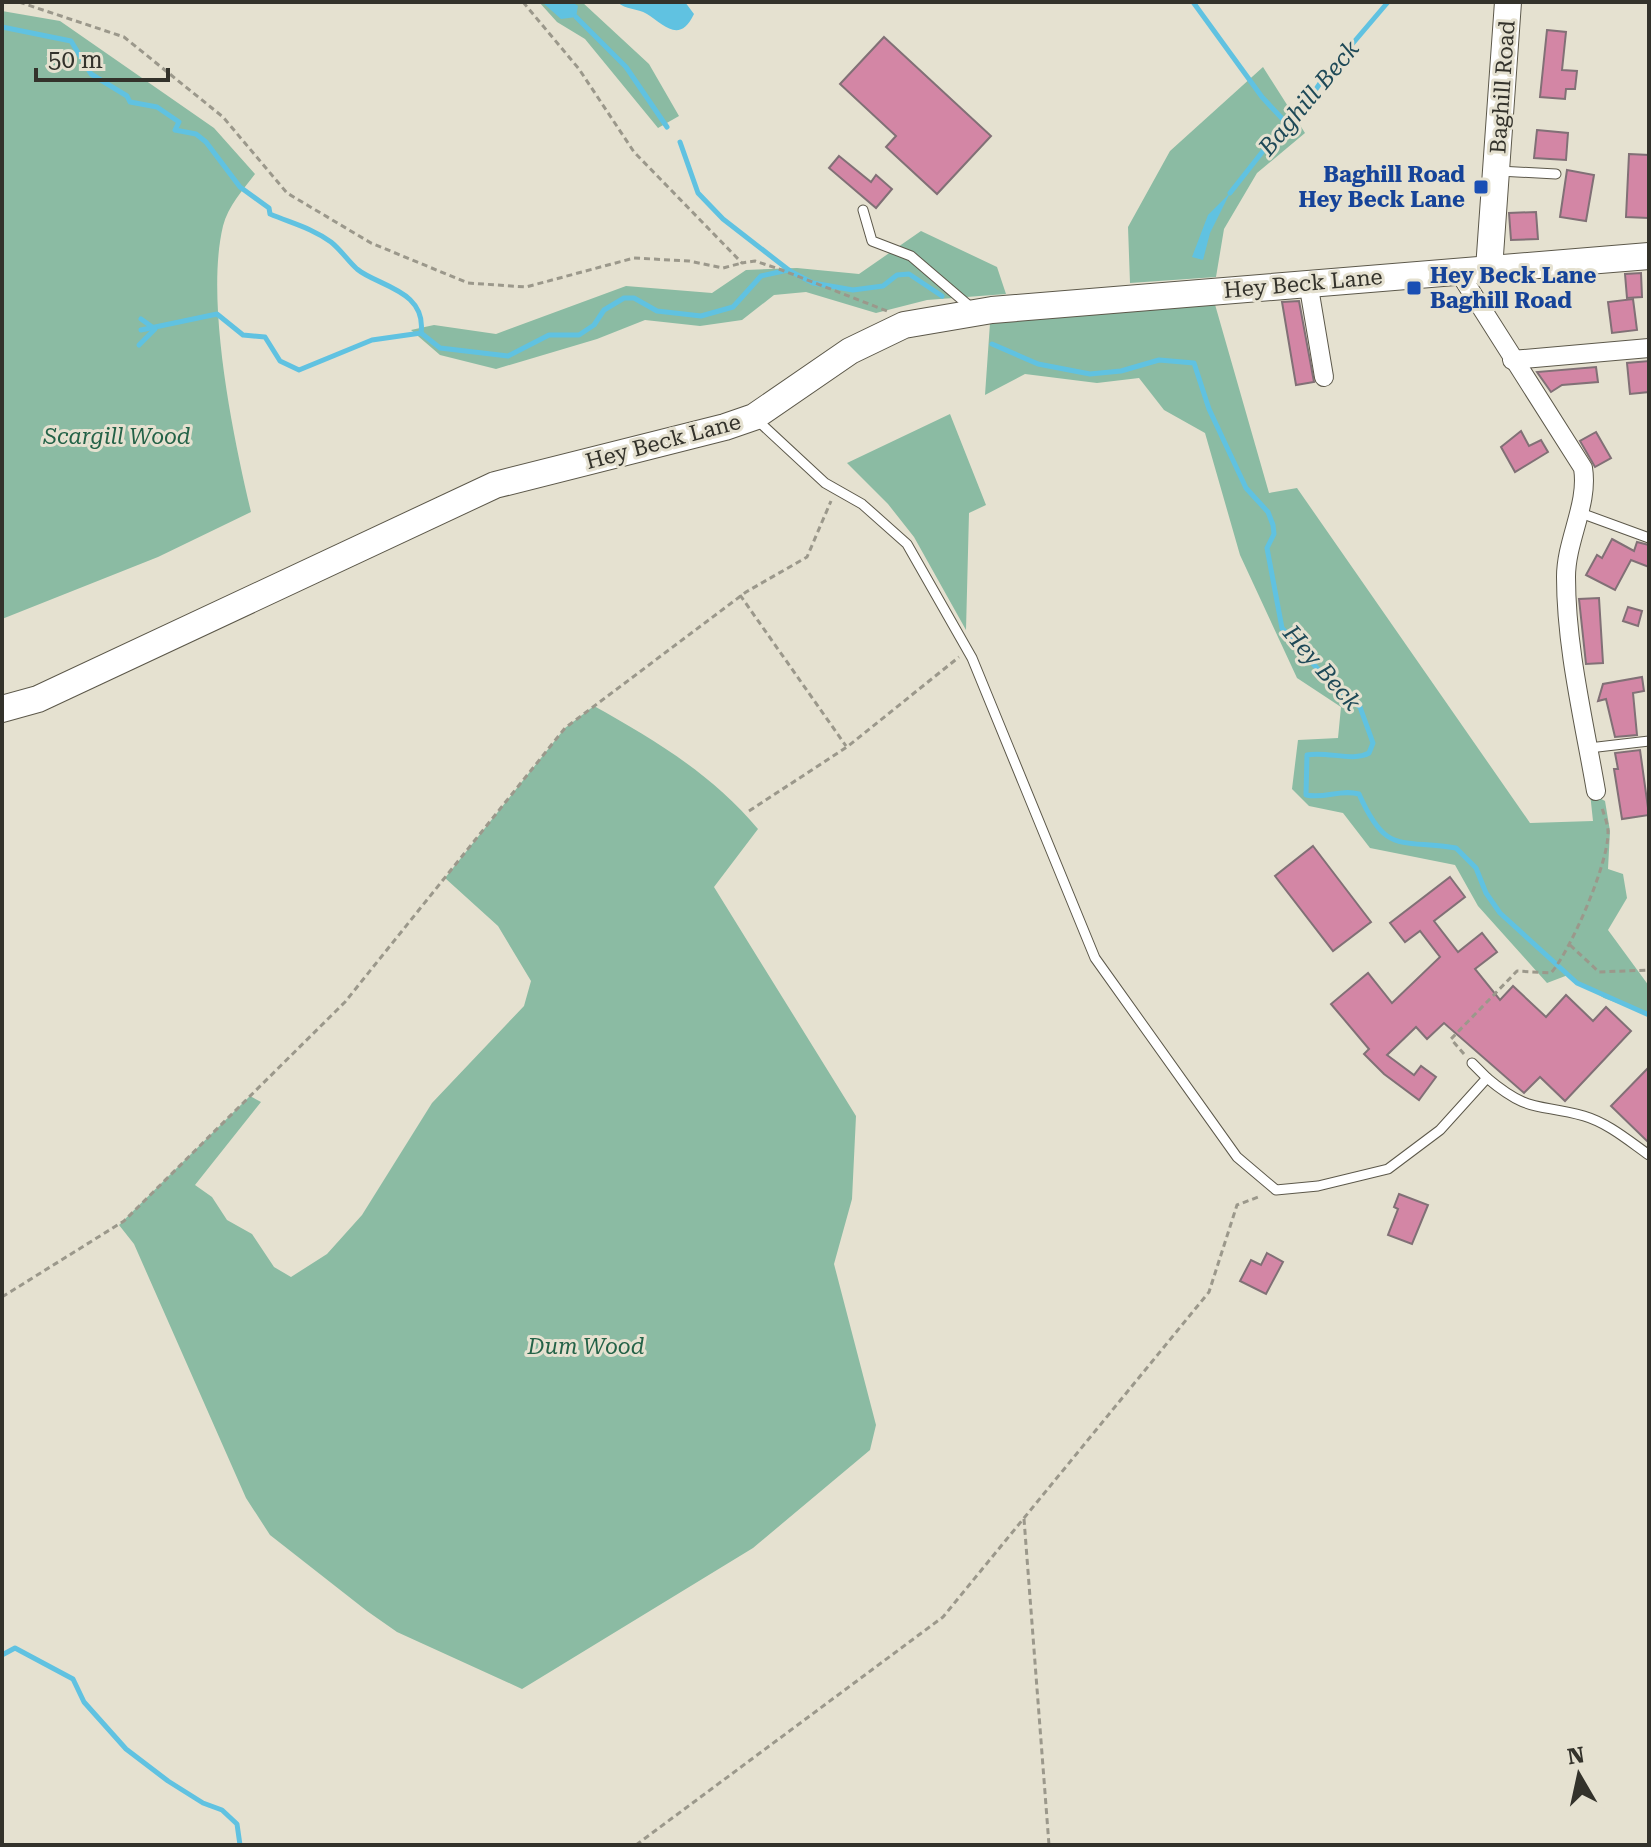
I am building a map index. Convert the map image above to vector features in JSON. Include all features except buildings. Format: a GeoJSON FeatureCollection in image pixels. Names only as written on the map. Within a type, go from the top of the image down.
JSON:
{"type":"FeatureCollection","features":[{"type":"Feature","properties":{"kind":"street","name":"Baghill Road"},"geometry":{"type":"LineString","coordinates":[[1489,269],[1508,2]]}},
{"type":"Feature","properties":{"kind":"street","name":"Hey Beck Lane"},"geometry":{"type":"LineString","coordinates":[[2,709],[38,699],[495,485],[754,417],[850,351],[904,325],[976,312],[1649,256]]}},
{"type":"Feature","properties":{"kind":"street"},"geometry":{"type":"LineString","coordinates":[[1458,271],[1583,468],[1586,485],[1565,572],[1566,609],[1596,791]]}},
{"type":"Feature","properties":{"kind":"street"},"geometry":{"type":"LineString","coordinates":[[1308,282],[1324,377]]}},
{"type":"Feature","properties":{"kind":"street"},"geometry":{"type":"LineString","coordinates":[[1512,360],[1649,348]]}},
{"type":"Feature","properties":{"kind":"lane"},"geometry":{"type":"LineString","coordinates":[[1496,171],[1556,174]]}},
{"type":"Feature","properties":{"kind":"lane"},"geometry":{"type":"LineString","coordinates":[[863,210],[872,241],[911,256],[943,280],[976,312]]}},
{"type":"Feature","properties":{"kind":"lane"},"geometry":{"type":"LineString","coordinates":[[754,417],[825,483],[862,504],[907,544],[968,650],[1095,958],[1237,1157],[1276,1190],[1318,1186],[1388,1169],[1440,1130],[1487,1078]]}},
{"type":"Feature","properties":{"kind":"lane"},"geometry":{"type":"LineString","coordinates":[[1578,512],[1649,538]]}},
{"type":"Feature","properties":{"kind":"lane"},"geometry":{"type":"LineString","coordinates":[[1589,748],[1649,741]]}},
{"type":"Feature","properties":{"kind":"lane"},"geometry":{"type":"LineString","coordinates":[[1472,1063],[1512,1099],[1541,1110],[1585,1116],[1614,1130],[1649,1155]]}},
{"type":"Feature","properties":{"kind":"path"},"geometry":{"type":"LineString","coordinates":[[19,2],[124,37],[223,117],[287,193],[371,243],[468,283],[526,287],[634,258],[689,261],[723,268],[755,261],[884,309],[904,325]]}},
{"type":"Feature","properties":{"kind":"path"},"geometry":{"type":"LineString","coordinates":[[523,2],[579,69],[634,152],[742,263]]}},
{"type":"Feature","properties":{"kind":"path"},"geometry":{"type":"LineString","coordinates":[[2,1297],[124,1221],[345,1002],[565,728],[740,595],[807,557],[832,504],[825,483]]}},
{"type":"Feature","properties":{"kind":"path"},"geometry":{"type":"LineString","coordinates":[[740,595],[847,747]]}},
{"type":"Feature","properties":{"kind":"path"},"geometry":{"type":"LineString","coordinates":[[749,811],[847,747],[968,650]]}},
{"type":"Feature","properties":{"kind":"path"},"geometry":{"type":"LineString","coordinates":[[1472,1063],[1451,1039],[1517,971],[1551,973],[1570,945],[1598,875],[1609,834],[1596,791]]}},
{"type":"Feature","properties":{"kind":"path"},"geometry":{"type":"LineString","coordinates":[[1570,945],[1599,972],[1649,970]]}},
{"type":"Feature","properties":{"kind":"path"},"geometry":{"type":"LineString","coordinates":[[636,1845],[943,1617],[1209,1292],[1237,1205],[1276,1190]]}},
{"type":"Feature","properties":{"kind":"path"},"geometry":{"type":"LineString","coordinates":[[1024,1519],[1049,1845]]}},
{"type":"Feature","properties":{"kind":"green space"},"geometry":{"type":"Polygon","coordinates":[[[539,2],[582,2],[649,64],[679,116],[658,128],[585,39],[557,22],[539,2]]]}},
{"type":"Feature","properties":{"kind":"green space","name":"Scargill Wood"},"geometry":{"type":"Polygon","coordinates":[[[2,11],[60,21],[214,128],[255,174],[236,198],[225,219],[218,257],[217,292],[229,408],[251,512],[158,557],[2,619],[2,11]]]}},
{"type":"Feature","properties":{"kind":"green space"},"geometry":{"type":"Polygon","coordinates":[[[1263,67],[1305,133],[1257,173],[1224,229],[1216,277],[1130,283],[1128,227],[1170,151],[1263,67]]]}},
{"type":"Feature","properties":{"kind":"green space"},"geometry":{"type":"Polygon","coordinates":[[[921,231],[997,267],[1006,294],[927,300],[876,313],[806,292],[774,295],[742,320],[700,326],[645,320],[597,339],[496,369],[440,355],[411,330],[434,325],[496,334],[626,286],[712,293],[746,270],[797,268],[859,274],[921,231]]]}},
{"type":"Feature","properties":{"kind":"green space"},"geometry":{"type":"Polygon","coordinates":[[[1214,301],[1269,493],[1297,488],[1530,823],[1593,821],[1590,793],[1605,801],[1610,831],[1608,869],[1623,874],[1627,898],[1608,930],[1649,986],[1649,1015],[1604,998],[1568,975],[1547,983],[1478,906],[1455,865],[1370,848],[1343,813],[1309,806],[1292,789],[1298,740],[1338,738],[1341,707],[1297,678],[1240,555],[1205,433],[1164,410],[1139,378],[1097,383],[1025,374],[985,395],[990,323],[1214,301]]]}},
{"type":"Feature","properties":{"kind":"green space"},"geometry":{"type":"Polygon","coordinates":[[[950,414],[986,505],[969,513],[966,630],[914,537],[888,504],[847,463],[950,414]]]}},
{"type":"Feature","properties":{"kind":"green space","name":"Dum Wood"},"geometry":{"type":"Polygon","coordinates":[[[594,706],[702,775],[758,829],[714,887],[856,1116],[852,1199],[834,1264],[876,1425],[870,1450],[753,1548],[522,1689],[397,1632],[270,1535],[246,1498],[134,1244],[119,1225],[250,1096],[261,1102],[195,1185],[212,1197],[227,1220],[252,1234],[274,1267],[291,1277],[327,1254],[362,1215],[432,1103],[524,1006],[531,981],[498,926],[445,878],[565,728],[594,706]]]}},
{"type":"Feature","properties":{"kind":"water"},"geometry":{"type":"Polygon","coordinates":[[[542,2],[572,2],[578,6],[576,17],[561,19],[542,2]]]}},
{"type":"Feature","properties":{"kind":"water"},"geometry":{"type":"Polygon","coordinates":[[[617,2],[685,2],[694,14],[689,23],[677,30],[617,2]]]}},
{"type":"Feature","properties":{"kind":"water"},"geometry":{"type":"Polygon","coordinates":[[[1230,193],[1210,233],[1203,260],[1192,257],[1208,215],[1230,193]]]}},
{"type":"Feature","properties":{"kind":"waterway"},"geometry":{"type":"LineString","coordinates":[[1193,2],[1262,97],[1290,127]]}},
{"type":"Feature","properties":{"kind":"waterway","name":"Baghill Beck"},"geometry":{"type":"LineString","coordinates":[[1230,193],[1267,146],[1290,127],[1325,76],[1388,2]]}},
{"type":"Feature","properties":{"kind":"waterway"},"geometry":{"type":"LineString","coordinates":[[576,17],[626,67],[667,127]]}},
{"type":"Feature","properties":{"kind":"waterway"},"geometry":{"type":"LineString","coordinates":[[2,27],[71,41],[91,74],[127,96],[130,102],[157,107],[179,122],[175,130],[196,134],[206,142],[240,187],[269,208],[270,214],[324,237],[357,269],[409,298],[421,319],[421,333]]}},
{"type":"Feature","properties":{"kind":"waterway"},"geometry":{"type":"LineString","coordinates":[[680,142],[698,193],[723,219],[790,271]]}},
{"type":"Feature","properties":{"kind":"waterway"},"geometry":{"type":"LineString","coordinates":[[141,330],[217,314],[243,335],[265,337],[280,361],[299,370],[372,340],[421,333],[440,348],[508,356],[549,335],[579,335],[594,325],[604,310],[624,298],[634,298],[657,311],[701,316],[733,307],[761,276],[788,270],[813,283],[853,290],[883,286],[897,275],[909,274],[942,296]]}},
{"type":"Feature","properties":{"kind":"waterway"},"geometry":{"type":"LineString","coordinates":[[139,345],[155,329],[141,319]]}},
{"type":"Feature","properties":{"kind":"waterway","name":"Hey Beck"},"geometry":{"type":"LineString","coordinates":[[992,344],[1038,364],[1090,374],[1121,371],[1159,360],[1194,363],[1209,409],[1246,488],[1268,512],[1273,525],[1274,534],[1267,548],[1282,628],[1329,682],[1360,707],[1373,743],[1369,753],[1363,756],[1307,755],[1306,795],[1359,794],[1378,827],[1387,836],[1407,843],[1456,848],[1476,868],[1486,893],[1500,913],[1577,983],[1649,1015]]}},
{"type":"Feature","properties":{"kind":"waterway"},"geometry":{"type":"LineString","coordinates":[[2,1655],[15,1648],[73,1679],[84,1702],[126,1749],[168,1781],[203,1803],[222,1810],[237,1824],[240,1845]]}},
{"type":"Feature","properties":{"kind":"place","name":"Baghill Road Hey Beck Lane"},"geometry":{"type":"Point","coordinates":[1481,187]}},
{"type":"Feature","properties":{"kind":"place","name":"Hey Beck Lane Baghill Road"},"geometry":{"type":"Point","coordinates":[1414,288]}}]}
